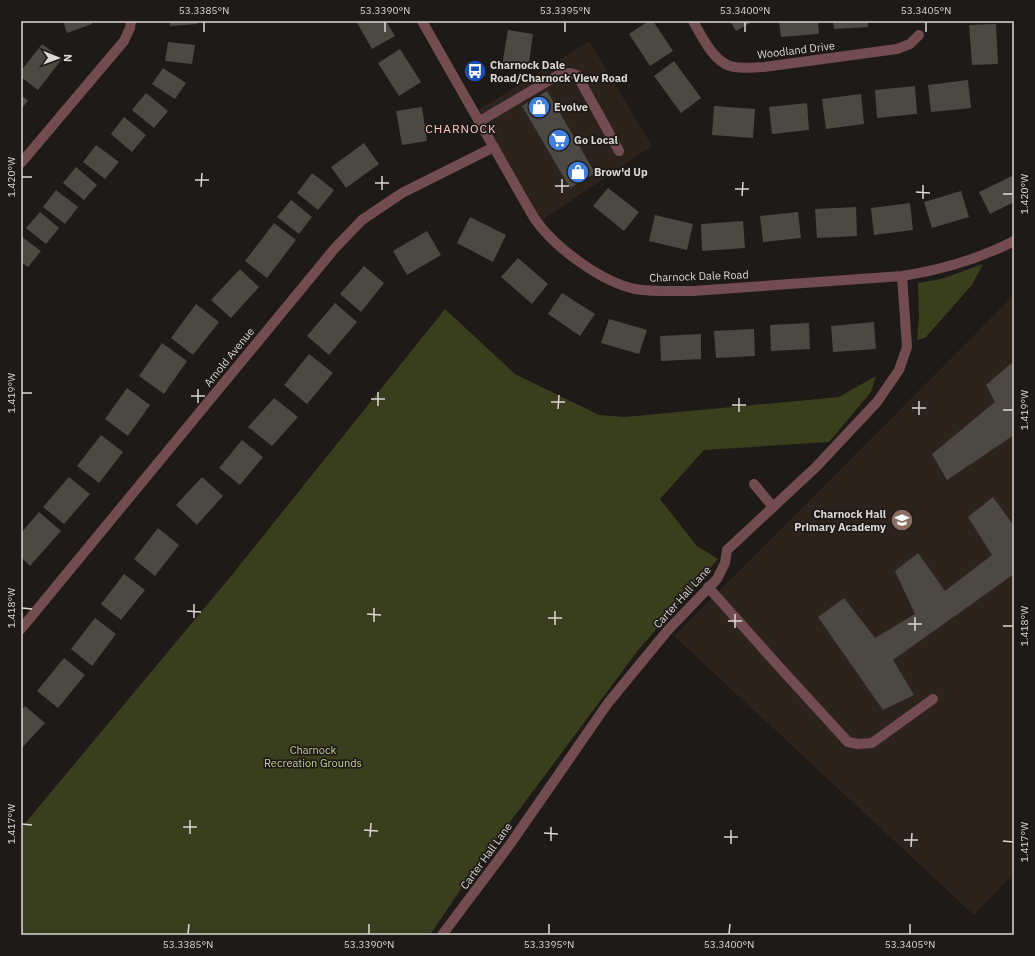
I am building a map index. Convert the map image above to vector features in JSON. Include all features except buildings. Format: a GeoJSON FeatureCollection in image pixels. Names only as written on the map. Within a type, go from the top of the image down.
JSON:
{"type":"FeatureCollection","features":[{"type":"Feature","properties":{"kind":"street"},"geometry":{"type":"LineString","coordinates":[[21,163],[124,41],[130,28],[131,21]]}},
{"type":"Feature","properties":{"kind":"street","name":"Charnock Dale Road"},"geometry":{"type":"LineString","coordinates":[[422,21],[538,223],[577,260],[608,279],[633,288],[660,292],[902,276],[930,271],[971,260],[998,250],[1014,241]]}},
{"type":"Feature","properties":{"kind":"street","name":"Woodland Drive"},"geometry":{"type":"LineString","coordinates":[[693,21],[715,56],[728,66],[744,68],[764,67],[898,49],[910,44],[919,35]]}},
{"type":"Feature","properties":{"kind":"street"},"geometry":{"type":"LineString","coordinates":[[480,121],[560,74],[570,73],[577,75],[619,152]]}},
{"type":"Feature","properties":{"kind":"street","name":"Arnold Avenue"},"geometry":{"type":"LineString","coordinates":[[21,628],[330,254],[362,220],[402,193],[494,147]]}},
{"type":"Feature","properties":{"kind":"street","name":"Carter Hall Lane"},"geometry":{"type":"LineString","coordinates":[[442,935],[511,843],[608,703],[668,630],[717,579],[726,563],[727,550],[816,467],[877,402],[899,370],[908,347],[902,276]]}},
{"type":"Feature","properties":{"kind":"street"},"geometry":{"type":"LineString","coordinates":[[754,484],[773,507]]}},
{"type":"Feature","properties":{"kind":"street"},"geometry":{"type":"LineString","coordinates":[[708,587],[848,742],[858,744],[872,743],[933,699]]}},
{"type":"Feature","properties":{"kind":"shaded area"},"geometry":{"type":"Polygon","coordinates":[[[589,41],[652,146],[538,223],[475,112],[589,41]]]}},
{"type":"Feature","properties":{"kind":"shaded area","name":"Charnock Hall Primary Academy"},"geometry":{"type":"Polygon","coordinates":[[[1014,295],[1014,873],[974,915],[674,636],[1014,295]]]}},
{"type":"Feature","properties":{"kind":"green space"},"geometry":{"type":"Polygon","coordinates":[[[983,264],[972,285],[925,338],[917,340],[919,316],[918,283],[941,279],[983,264]]]}},
{"type":"Feature","properties":{"kind":"green space","name":"Charnock Recreation Grounds"},"geometry":{"type":"Polygon","coordinates":[[[445,309],[515,374],[599,415],[625,417],[839,397],[876,376],[871,392],[829,442],[704,450],[660,499],[697,546],[718,559],[639,649],[469,877],[430,935],[21,935],[21,828],[231,576],[445,309]]]}},
{"type":"Feature","properties":{"kind":"place","name":"Charnock Dale Road/Charnock View Road"},"geometry":{"type":"Point","coordinates":[475,71]}},
{"type":"Feature","properties":{"kind":"place","name":"Evolve"},"geometry":{"type":"Point","coordinates":[539,107]}},
{"type":"Feature","properties":{"kind":"place","name":"Go Local"},"geometry":{"type":"Point","coordinates":[559,140]}},
{"type":"Feature","properties":{"kind":"place","name":"Brow'd Up"},"geometry":{"type":"Point","coordinates":[578,172]}},
{"type":"Feature","properties":{"kind":"place","name":"Charnock Hall Primary Academy"},"geometry":{"type":"Point","coordinates":[902,520]}},
{"type":"Feature","properties":{"kind":"district","name":"CHARNOCK"},"geometry":{"type":"Point","coordinates":[461,128]}}]}
